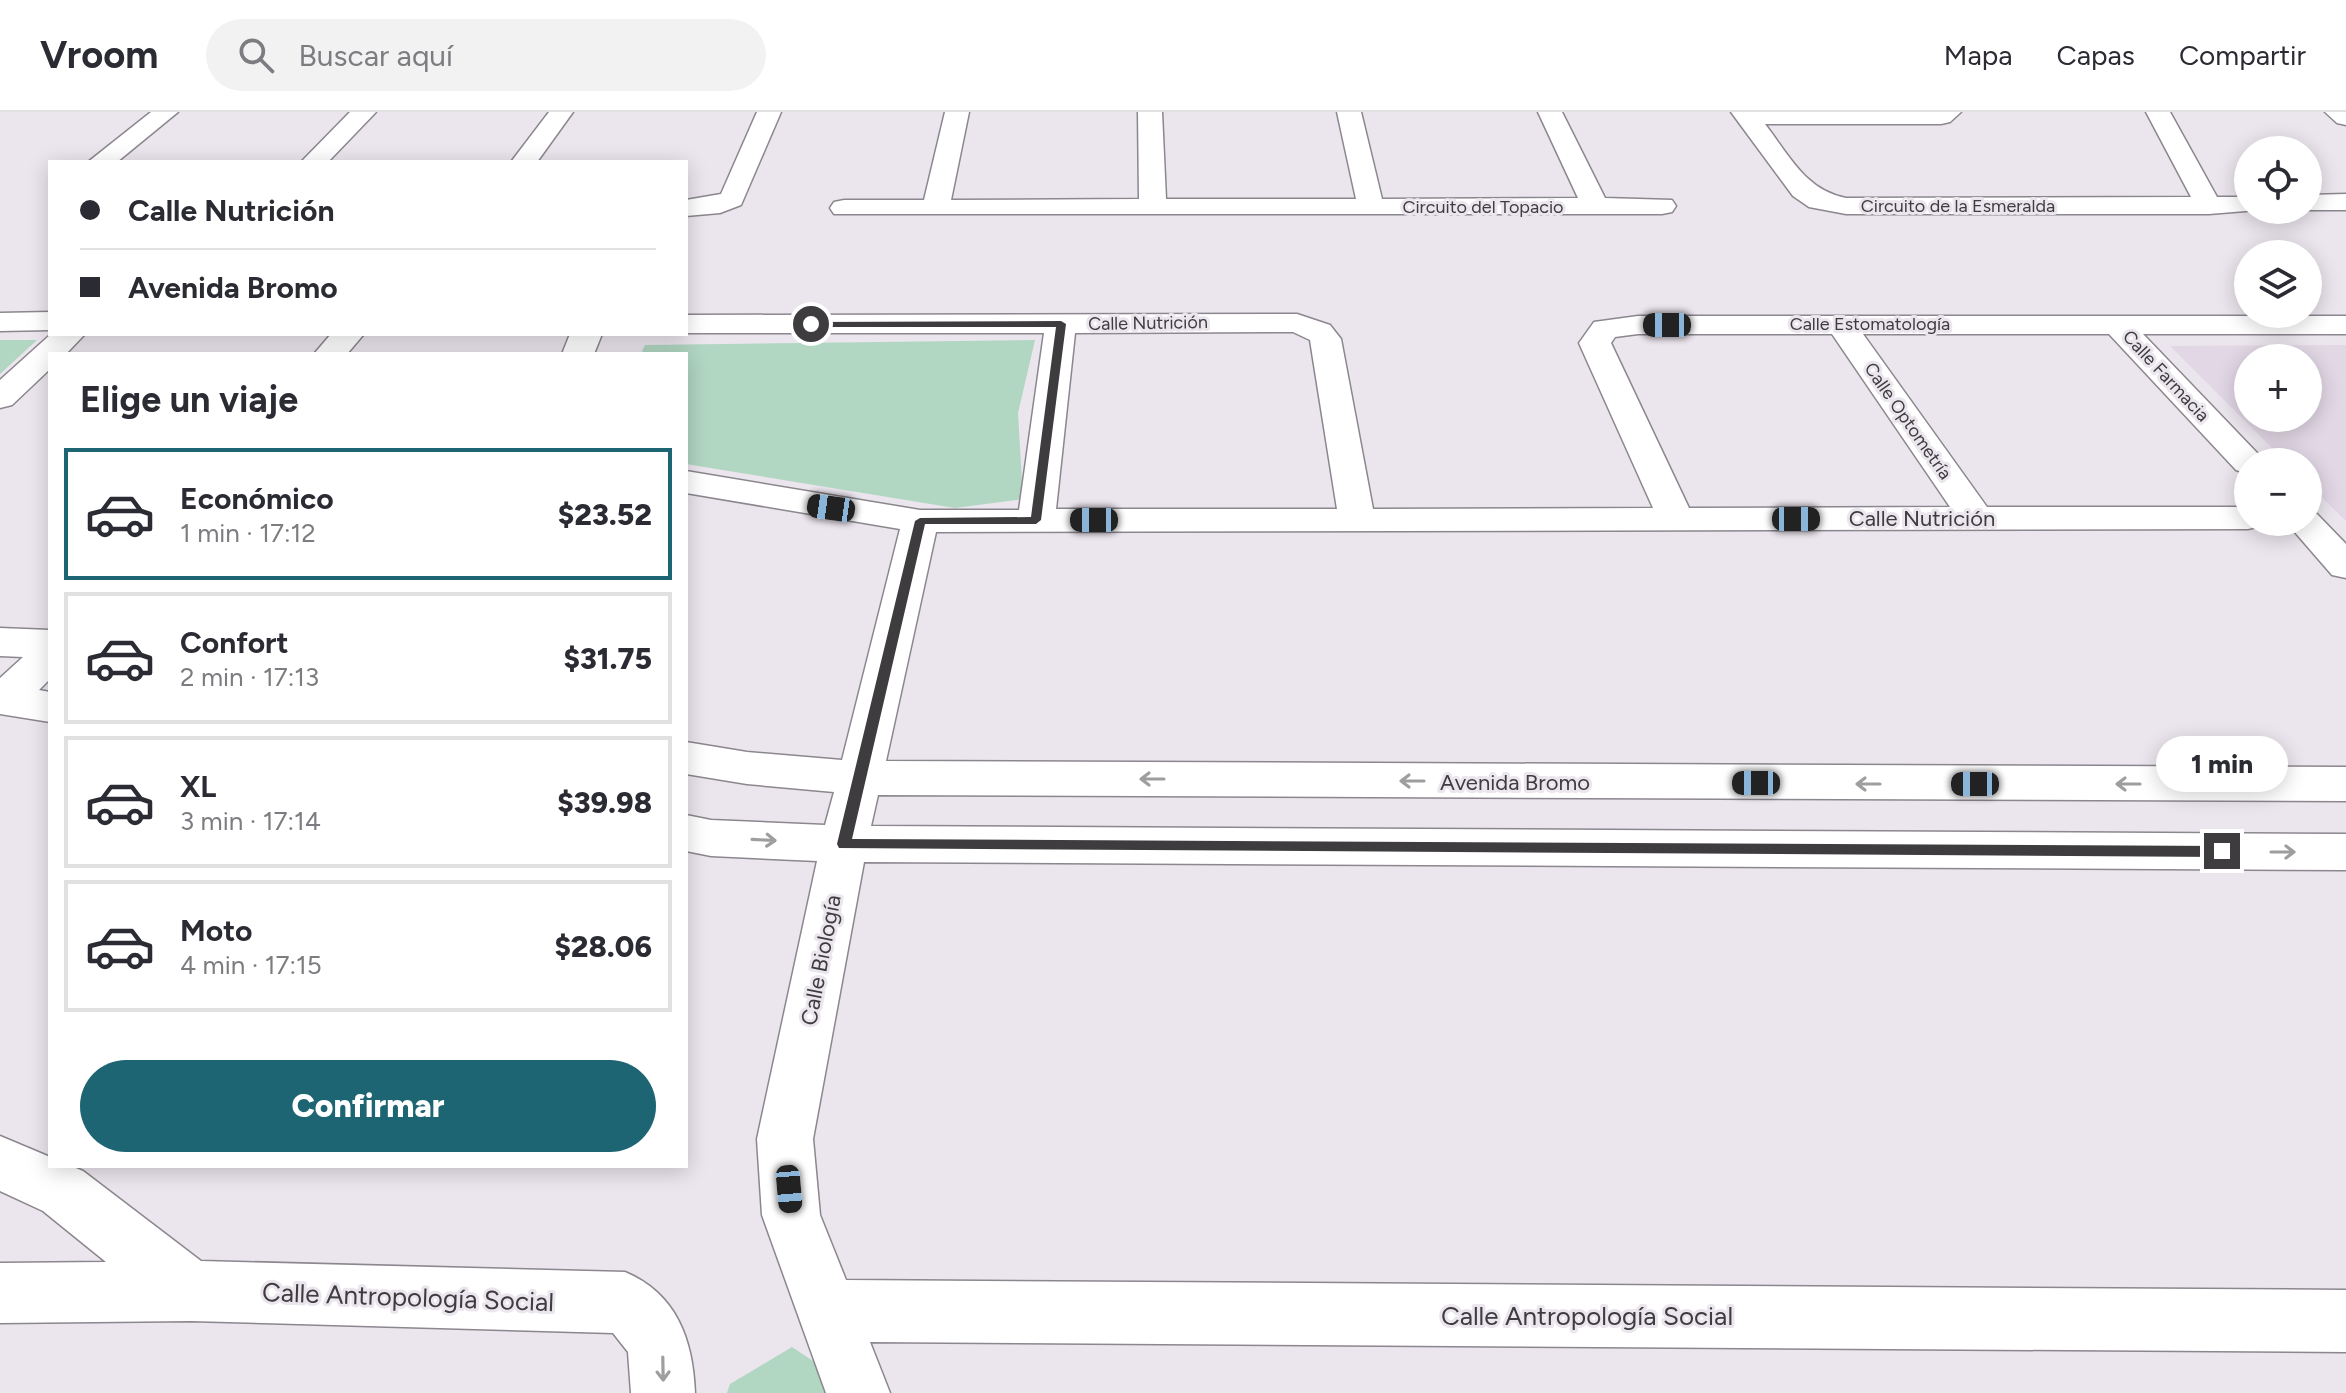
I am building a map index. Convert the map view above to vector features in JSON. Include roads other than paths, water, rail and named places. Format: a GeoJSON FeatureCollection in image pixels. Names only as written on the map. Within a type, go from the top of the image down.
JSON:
{"type":"FeatureCollection","features":[{"type":"Feature","properties":{"kind":"street"},"geometry":{"type":"LineString","coordinates":[[104,160],[166,112]]}},
{"type":"Feature","properties":{"kind":"street"},"geometry":{"type":"LineString","coordinates":[[316,160],[364,112]]}},
{"type":"Feature","properties":{"kind":"street"},"geometry":{"type":"LineString","coordinates":[[525,160],[561,112]]}},
{"type":"Feature","properties":{"kind":"street"},"geometry":{"type":"LineString","coordinates":[[688,208],[720,205],[732,199],[769,112]]}},
{"type":"Feature","properties":{"kind":"street"},"geometry":{"type":"LineString","coordinates":[[936,208],[957,112]]}},
{"type":"Feature","properties":{"kind":"street"},"geometry":{"type":"LineString","coordinates":[[1150,112],[1153,208]]}},
{"type":"Feature","properties":{"kind":"street","name":"Circuito del Topacio"},"geometry":{"type":"LineString","coordinates":[[1349,112],[1371,207]]}},
{"type":"Feature","properties":{"kind":"street","name":"Circuito del Topacio"},"geometry":{"type":"LineString","coordinates":[[1550,112],[1595,206]]}},
{"type":"Feature","properties":{"kind":"street","name":"Circuito de la Esmeralda"},"geometry":{"type":"LineString","coordinates":[[1745,114],[1941,117],[1949,112]]}},
{"type":"Feature","properties":{"kind":"street"},"geometry":{"type":"LineString","coordinates":[[2158,112],[2209,206]]}},
{"type":"Feature","properties":{"kind":"street"},"geometry":{"type":"LineString","coordinates":[[2337,112],[2346,118]]}},
{"type":"Feature","properties":{"kind":"street","name":"Circuito de la Esmeralda"},"geometry":{"type":"LineString","coordinates":[[1745,114],[1802,190],[1819,201],[1846,206],[2234,205]]}},
{"type":"Feature","properties":{"kind":"street"},"geometry":{"type":"LineString","coordinates":[[2322,203],[2346,202]]}},
{"type":"Feature","properties":{"kind":"street","name":"Circuito del Topacio"},"geometry":{"type":"LineString","coordinates":[[844,208],[1662,206]]}},
{"type":"Feature","properties":{"kind":"street"},"geometry":{"type":"LineString","coordinates":[[0,322],[48,321]]}},
{"type":"Feature","properties":{"kind":"street","name":"Calle Nutrición"},"geometry":{"type":"LineString","coordinates":[[688,324],[1297,323],[1319,332],[1325,339],[1357,519]]}},
{"type":"Feature","properties":{"kind":"street"},"geometry":{"type":"LineString","coordinates":[[1036,520],[1061,324]]}},
{"type":"Feature","properties":{"kind":"street","name":"Calle Optometría"},"geometry":{"type":"LineString","coordinates":[[1840,324],[1976,518]]}},
{"type":"Feature","properties":{"kind":"street","name":"Calle Farmacia"},"geometry":{"type":"LineString","coordinates":[[2116,324],[2234,448]]}},
{"type":"Feature","properties":{"kind":"street","name":"Calle Estomatología"},"geometry":{"type":"LineString","coordinates":[[1676,519],[1595,343],[1605,329],[1638,325],[2346,325]]}},
{"type":"Feature","properties":{"kind":"street"},"geometry":{"type":"LineString","coordinates":[[50,352],[67,336]]}},
{"type":"Feature","properties":{"kind":"street"},"geometry":{"type":"LineString","coordinates":[[332,352],[346,336]]}},
{"type":"Feature","properties":{"kind":"street"},"geometry":{"type":"LineString","coordinates":[[0,398],[48,353]]}},
{"type":"Feature","properties":{"kind":"street","name":"Calle Nutrición"},"geometry":{"type":"LineString","coordinates":[[688,482],[920,521],[2234,518]]}},
{"type":"Feature","properties":{"kind":"street","name":"Calle Biología"},"geometry":{"type":"LineString","coordinates":[[858,1393],[791,1215],[785,1139],[844,844],[920,521]]}},
{"type":"Feature","properties":{"kind":"street"},"geometry":{"type":"LineString","coordinates":[[2317,536],[2346,566]]}},
{"type":"Feature","properties":{"kind":"street"},"geometry":{"type":"LineString","coordinates":[[0,642],[48,644]]}},
{"type":"Feature","properties":{"kind":"street"},"geometry":{"type":"LineString","coordinates":[[2,699],[48,657]]}},
{"type":"Feature","properties":{"kind":"street"},"geometry":{"type":"LineString","coordinates":[[2,699],[48,707]]}},
{"type":"Feature","properties":{"kind":"street","name":"Avenida Bromo"},"geometry":{"type":"LineString","coordinates":[[688,758],[747,768],[860,778],[2346,784]]}},
{"type":"Feature","properties":{"kind":"street"},"geometry":{"type":"LineString","coordinates":[[688,833],[711,838],[844,844],[2346,852]]}},
{"type":"Feature","properties":{"kind":"street"},"geometry":{"type":"LineString","coordinates":[[0,1163],[63,1191],[191,1291]]}},
{"type":"Feature","properties":{"kind":"street","name":"Calle Antropología Social"},"geometry":{"type":"LineString","coordinates":[[0,1293],[191,1291],[625,1303],[646,1321],[663,1356],[663,1393]]}},
{"type":"Feature","properties":{"kind":"street","name":"Calle Antropología Social"},"geometry":{"type":"LineString","coordinates":[[828,1311],[2346,1321]]}}]}
